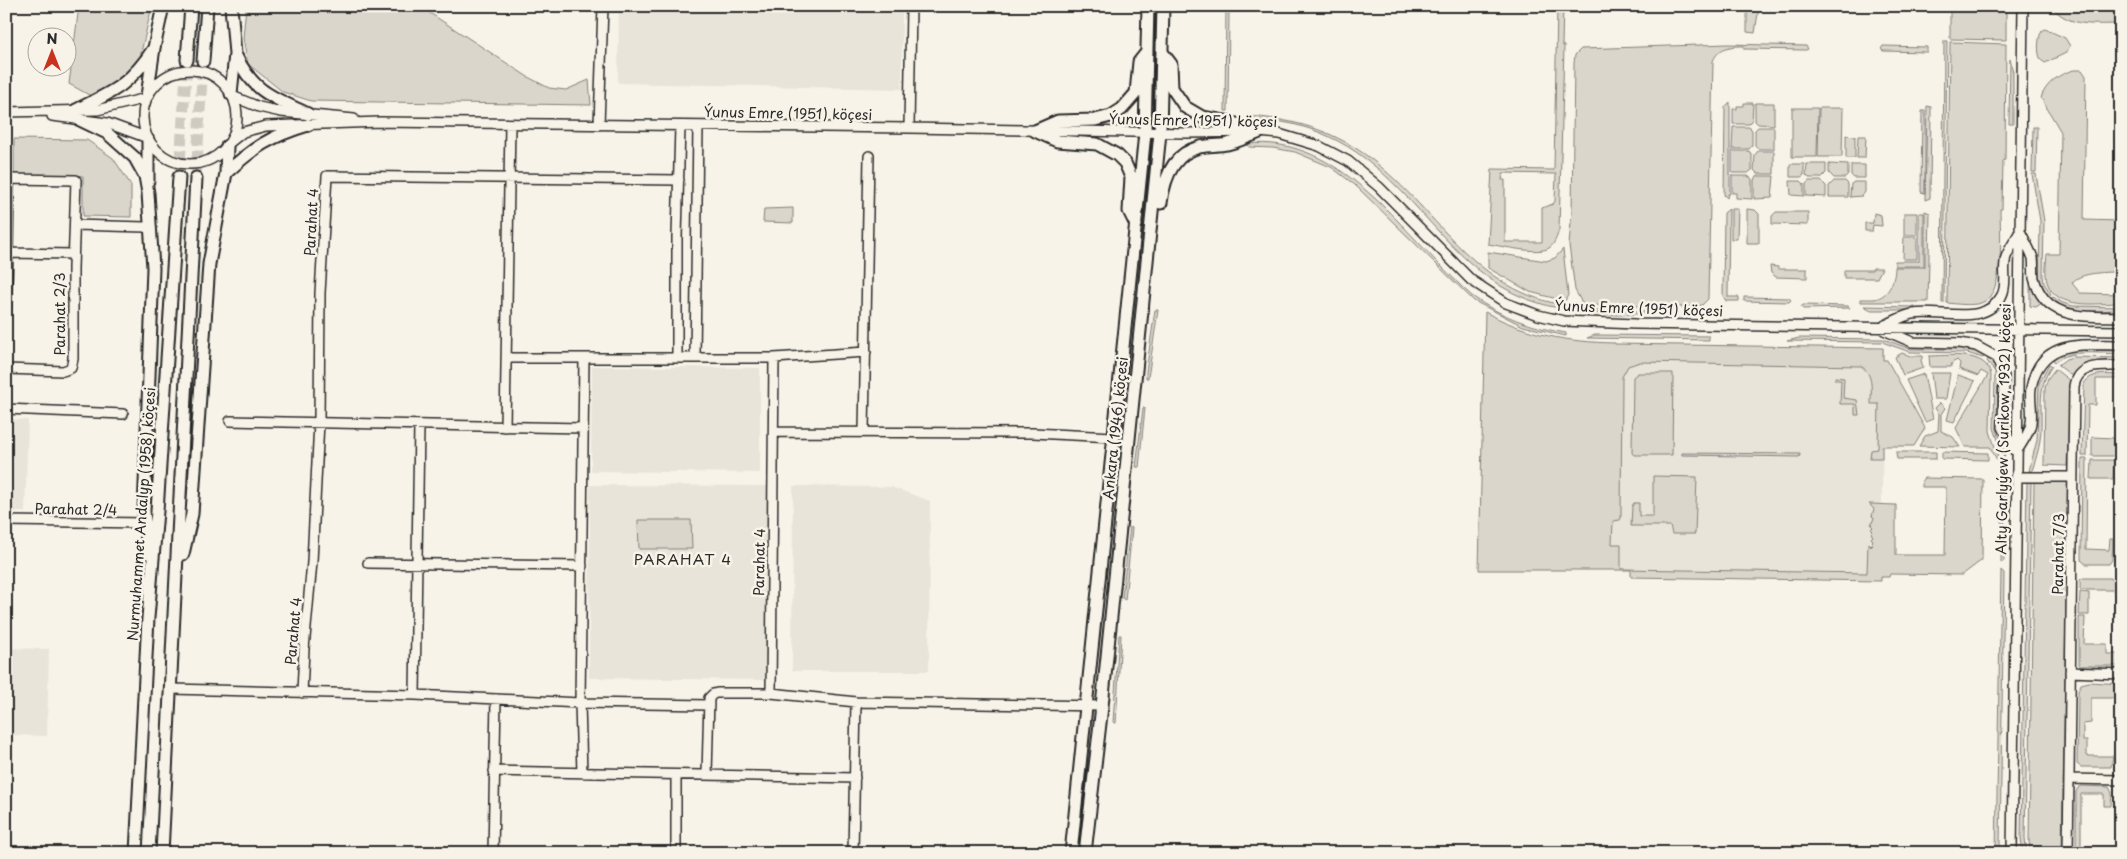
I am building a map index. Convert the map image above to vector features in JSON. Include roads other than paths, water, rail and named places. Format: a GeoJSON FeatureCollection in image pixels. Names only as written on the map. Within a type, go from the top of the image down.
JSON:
{"type":"FeatureCollection","features":[{"type":"Feature","properties":{"kind":"main road"},"geometry":{"type":"LineString","coordinates":[[147,97],[154,48],[163,6]]}},
{"type":"Feature","properties":{"kind":"main road"},"geometry":{"type":"LineString","coordinates":[[187,60],[191,6]]}},
{"type":"Feature","properties":{"kind":"main road"},"geometry":{"type":"LineString","coordinates":[[203,61],[207,6]]}},
{"type":"Feature","properties":{"kind":"main road"},"geometry":{"type":"LineString","coordinates":[[231,6],[235,54],[231,95]]}},
{"type":"Feature","properties":{"kind":"main road","name":"Ankara (1946) köçesi"},"geometry":{"type":"LineString","coordinates":[[1071,853],[1145,133],[1148,6]]}},
{"type":"Feature","properties":{"kind":"main road","name":"Ankara (1946) köçesi"},"geometry":{"type":"LineString","coordinates":[[1085,853],[1102,706],[1160,133],[1163,6]]}},
{"type":"Feature","properties":{"kind":"main road"},"geometry":{"type":"LineString","coordinates":[[148,193],[145,176],[135,158],[107,133],[77,115],[127,82],[144,64],[154,48]]}},
{"type":"Feature","properties":{"kind":"main road"},"geometry":{"type":"LineString","coordinates":[[1034,131],[1058,121],[1095,120],[1111,116],[1122,109],[1136,93],[1138,62],[1147,52]]}},
{"type":"Feature","properties":{"kind":"main road"},"geometry":{"type":"LineString","coordinates":[[1162,52],[1171,64],[1172,88],[1184,107],[1202,117],[1230,122],[1260,132]]}},
{"type":"Feature","properties":{"kind":"main road"},"geometry":{"type":"LineString","coordinates":[[235,54],[250,81],[267,95],[308,119]]}},
{"type":"Feature","properties":{"kind":"main road"},"geometry":{"type":"LineString","coordinates":[[226,173],[242,158],[272,138],[308,119]]}},
{"type":"Feature","properties":{"kind":"main road"},"geometry":{"type":"LineString","coordinates":[[1034,131],[1057,141],[1097,144],[1117,155],[1125,163],[1131,177],[1129,212],[1136,226]]}},
{"type":"Feature","properties":{"kind":"main road"},"geometry":{"type":"LineString","coordinates":[[1150,227],[1159,214],[1163,185],[1167,174],[1181,156],[1199,147],[1228,144],[1260,132]]}},
{"type":"Feature","properties":{"kind":"main road"},"geometry":{"type":"LineString","coordinates":[[148,139],[148,193],[153,268],[144,511],[151,577]]}},
{"type":"Feature","properties":{"kind":"main road"},"geometry":{"type":"LineString","coordinates":[[176,580],[192,514],[209,264],[226,173],[227,145]]}},
{"type":"Feature","properties":{"kind":"main road","name":"Nurmuhammet Andalyp (1958) köçesi"},"geometry":{"type":"LineString","coordinates":[[136,852],[151,577],[179,177]]}},
{"type":"Feature","properties":{"kind":"main road"},"geometry":{"type":"LineString","coordinates":[[163,853],[196,178]]}},
{"type":"Feature","properties":{"kind":"street"},"geometry":{"type":"LineString","coordinates":[[599,125],[603,6]]}},
{"type":"Feature","properties":{"kind":"street"},"geometry":{"type":"LineString","coordinates":[[909,128],[911,6]]}},
{"type":"Feature","properties":{"kind":"street","name":"Alty Garlyýew (Surikow, 1932) köçesi"},"geometry":{"type":"LineString","coordinates":[[2012,853],[2023,6]]}},
{"type":"Feature","properties":{"kind":"street"},"geometry":{"type":"LineString","coordinates":[[196,70],[210,74],[222,83],[231,95],[235,105],[236,121],[233,137],[216,156],[201,163],[186,164],[171,160],[158,152],[148,139],[142,121],[147,97],[155,84],[167,76],[181,71],[196,70]]}},
{"type":"Feature","properties":{"kind":"street","name":"Ýunus Emre (1951) köçesi"},"geometry":{"type":"LineString","coordinates":[[231,95],[259,107],[308,119],[380,122],[909,128],[1145,133],[1260,132],[1279,134],[1306,141],[1348,161],[1379,188],[1479,286],[1506,303],[1538,315],[1577,322],[2121,331]]}},
{"type":"Feature","properties":{"kind":"street"},"geometry":{"type":"LineString","coordinates":[[77,115],[147,97]]}},
{"type":"Feature","properties":{"kind":"street"},"geometry":{"type":"LineString","coordinates":[[6,112],[77,115],[124,128],[148,139]]}},
{"type":"Feature","properties":{"kind":"street","name":"Ýunus Emre (1951) köçesi"},"geometry":{"type":"LineString","coordinates":[[227,145],[243,132],[308,119]]}},
{"type":"Feature","properties":{"kind":"street"},"geometry":{"type":"LineString","coordinates":[[505,427],[510,124]]}},
{"type":"Feature","properties":{"kind":"street"},"geometry":{"type":"LineString","coordinates":[[677,358],[680,126]]}},
{"type":"Feature","properties":{"kind":"street"},"geometry":{"type":"LineString","coordinates":[[696,358],[698,126]]}},
{"type":"Feature","properties":{"kind":"street"},"geometry":{"type":"LineString","coordinates":[[864,432],[869,156]]}},
{"type":"Feature","properties":{"kind":"street","name":"Parahat 4"},"geometry":{"type":"LineString","coordinates":[[302,693],[312,562],[318,422],[320,293],[327,176],[510,177]]}},
{"type":"Feature","properties":{"kind":"street"},"geometry":{"type":"LineString","coordinates":[[510,177],[679,180]]}},
{"type":"Feature","properties":{"kind":"street","name":"Parahat 2/3"},"geometry":{"type":"LineString","coordinates":[[6,310],[10,179],[76,180],[73,254],[74,359],[71,368],[63,371],[6,369]]}},
{"type":"Feature","properties":{"kind":"street"},"geometry":{"type":"LineString","coordinates":[[74,225],[145,227]]}},
{"type":"Feature","properties":{"kind":"street"},"geometry":{"type":"LineString","coordinates":[[2020,231],[2033,259],[2034,277],[2038,290],[2049,304],[2062,312],[2078,316],[2121,317]]}},
{"type":"Feature","properties":{"kind":"street"},"geometry":{"type":"LineString","coordinates":[[1880,328],[1912,314],[1973,314],[1990,308],[1996,303],[2003,291],[2006,282],[2006,258],[2020,231]]}},
{"type":"Feature","properties":{"kind":"street","name":"Parahat 2/3"},"geometry":{"type":"LineString","coordinates":[[7,253],[73,254]]}},
{"type":"Feature","properties":{"kind":"street"},"geometry":{"type":"LineString","coordinates":[[1880,328],[1912,342],[1960,343],[1976,346],[1996,357],[2004,376],[2003,427],[2016,453]]}},
{"type":"Feature","properties":{"kind":"street"},"geometry":{"type":"LineString","coordinates":[[2016,453],[2030,427],[2033,381],[2038,370],[2049,355],[2059,348],[2069,345],[2121,345]]}},
{"type":"Feature","properties":{"kind":"street"},"geometry":{"type":"LineString","coordinates":[[507,358],[774,358],[866,352]]}},
{"type":"Feature","properties":{"kind":"street"},"geometry":{"type":"LineString","coordinates":[[582,773],[580,703],[584,358]]}},
{"type":"Feature","properties":{"kind":"street","name":"Parahat 4"},"geometry":{"type":"LineString","coordinates":[[771,693],[775,432],[774,358]]}},
{"type":"Feature","properties":{"kind":"street","name":"Parahat 7/3"},"geometry":{"type":"LineString","coordinates":[[2068,853],[2075,381],[2081,372],[2089,368],[2121,366]]}},
{"type":"Feature","properties":{"kind":"street"},"geometry":{"type":"LineString","coordinates":[[6,398],[6,409],[123,414]]}},
{"type":"Feature","properties":{"kind":"street"},"geometry":{"type":"LineString","coordinates":[[230,421],[584,428]]}},
{"type":"Feature","properties":{"kind":"street"},"geometry":{"type":"LineString","coordinates":[[415,695],[419,425]]}},
{"type":"Feature","properties":{"kind":"street"},"geometry":{"type":"LineString","coordinates":[[775,432],[1033,433],[1113,437]]}},
{"type":"Feature","properties":{"kind":"street"},"geometry":{"type":"LineString","coordinates":[[2016,477],[2073,477]]}},
{"type":"Feature","properties":{"kind":"street","name":"Parahat 2/4"},"geometry":{"type":"LineString","coordinates":[[6,521],[145,523]]}},
{"type":"Feature","properties":{"kind":"street"},"geometry":{"type":"LineString","coordinates":[[368,563],[582,566]]}},
{"type":"Feature","properties":{"kind":"street"},"geometry":{"type":"LineString","coordinates":[[2070,672],[2121,674]]}},
{"type":"Feature","properties":{"kind":"street"},"geometry":{"type":"LineString","coordinates":[[171,689],[415,695],[580,703],[709,705]]}},
{"type":"Feature","properties":{"kind":"street"},"geometry":{"type":"LineString","coordinates":[[707,775],[710,696],[717,693],[771,693],[856,702],[1102,706]]}},
{"type":"Feature","properties":{"kind":"street"},"geometry":{"type":"LineString","coordinates":[[493,853],[496,699]]}},
{"type":"Feature","properties":{"kind":"street"},"geometry":{"type":"LineString","coordinates":[[853,853],[856,702]]}},
{"type":"Feature","properties":{"kind":"street"},"geometry":{"type":"LineString","coordinates":[[494,771],[855,778]]}},
{"type":"Feature","properties":{"kind":"street"},"geometry":{"type":"LineString","coordinates":[[676,775],[676,853]]}},
{"type":"Feature","properties":{"kind":"street"},"geometry":{"type":"LineString","coordinates":[[2069,779],[2121,780]]}},
{"type":"Feature","properties":{"kind":"tunnel"},"geometry":{"type":"LineString","coordinates":[[179,177],[187,60]]}},
{"type":"Feature","properties":{"kind":"tunnel"},"geometry":{"type":"LineString","coordinates":[[196,178],[203,61]]}},
{"type":"Feature","properties":{"kind":"district","name":"PARAHAT 4"},"geometry":{"type":"Point","coordinates":[683,558]}}]}
